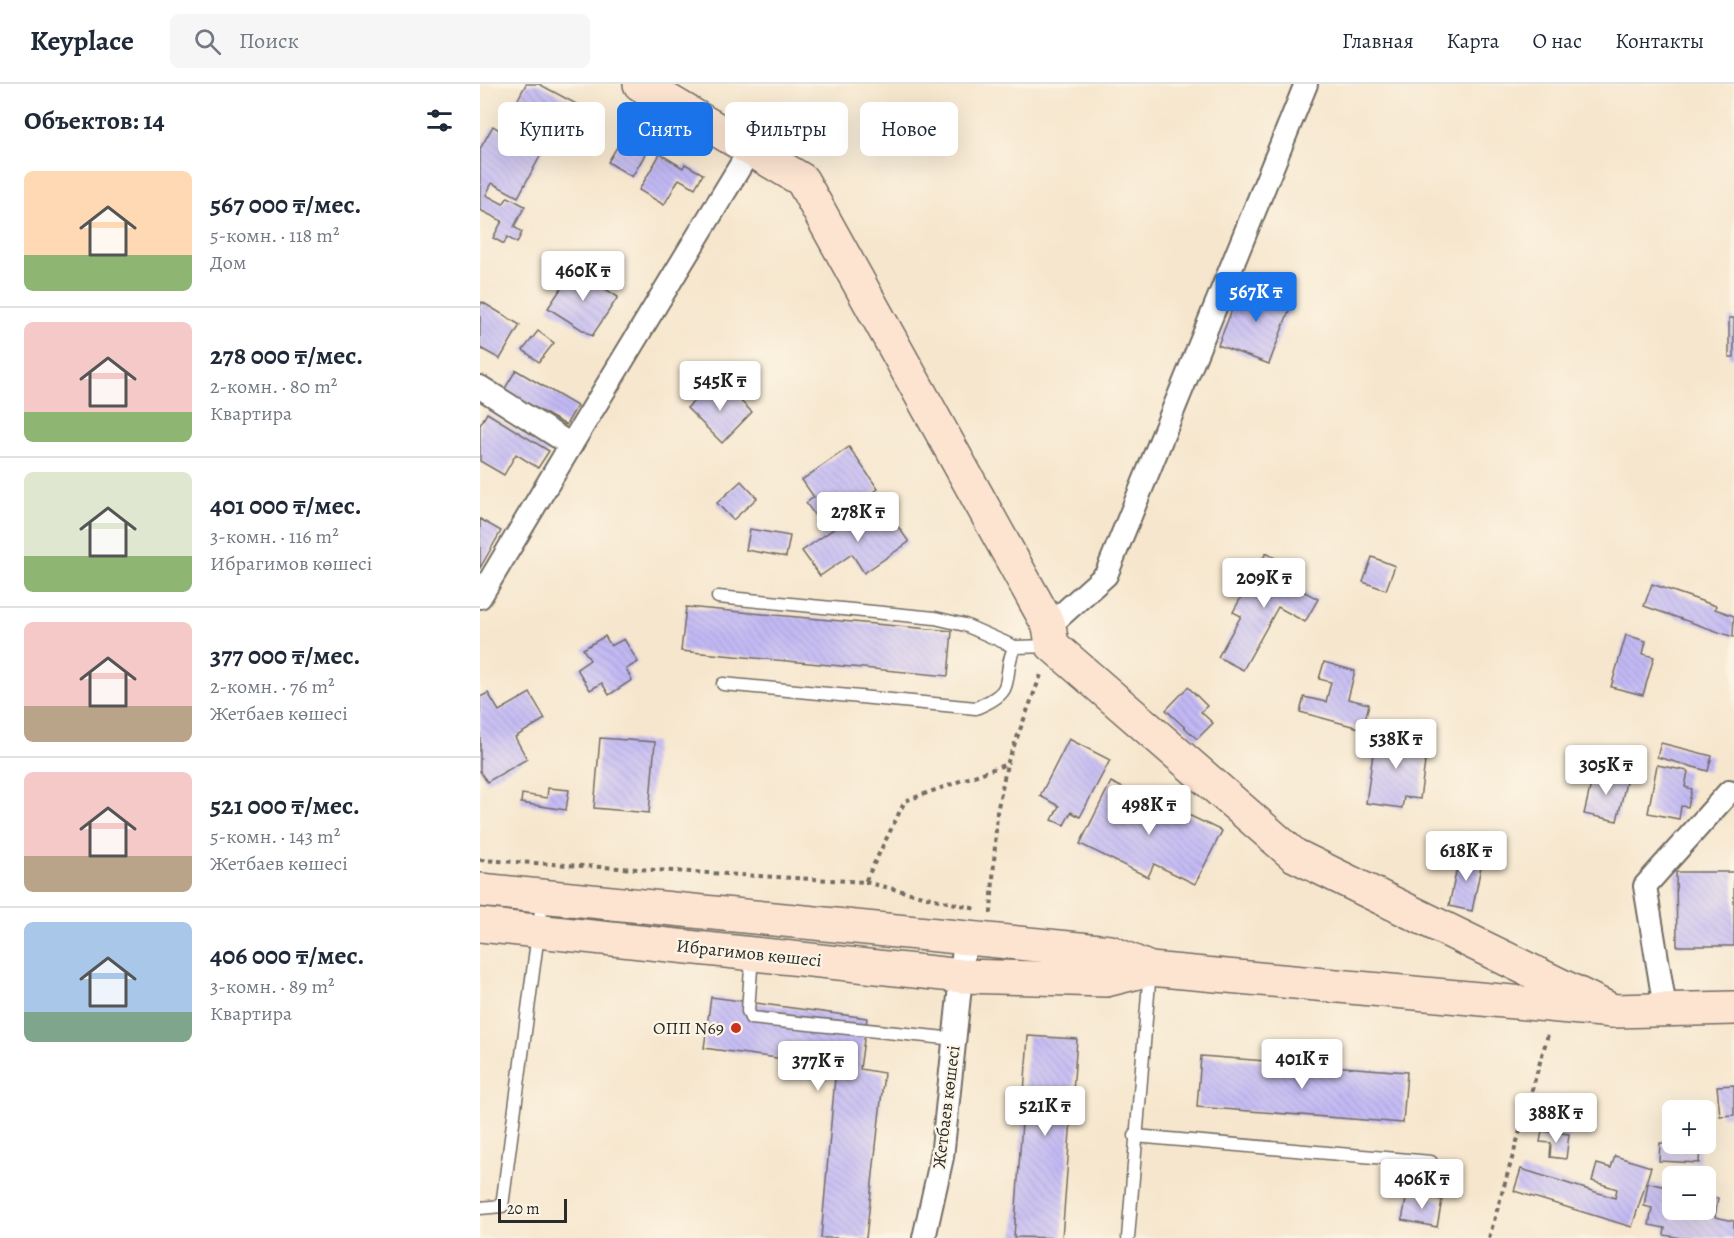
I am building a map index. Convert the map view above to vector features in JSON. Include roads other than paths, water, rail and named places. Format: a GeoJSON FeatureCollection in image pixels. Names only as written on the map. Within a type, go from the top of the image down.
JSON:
{"type":"FeatureCollection","features":[{"type":"Feature","properties":{"kind":"street"},"geometry":{"type":"LineString","coordinates":[[640,84],[725,135]]}},
{"type":"Feature","properties":{"kind":"street"},"geometry":{"type":"LineString","coordinates":[[1050,636],[1106,575],[1306,84]]}},
{"type":"Feature","properties":{"kind":"street"},"geometry":{"type":"LineString","coordinates":[[480,597],[746,156]]}},
{"type":"Feature","properties":{"kind":"street"},"geometry":{"type":"LineString","coordinates":[[760,156],[802,180],[1050,636],[1294,855],[1613,1011]]}},
{"type":"Feature","properties":{"kind":"street"},"geometry":{"type":"LineString","coordinates":[[480,387],[571,445]]}},
{"type":"Feature","properties":{"kind":"street"},"geometry":{"type":"LineString","coordinates":[[1665,1008],[1645,886],[1729,792]]}},
{"type":"Feature","properties":{"kind":"street","name":"Ибрагимов көшесі"},"geometry":{"type":"LineString","coordinates":[[480,890],[1110,952],[1150,969]]}},
{"type":"Feature","properties":{"kind":"street","name":"Ибрагимов көшесі"},"geometry":{"type":"LineString","coordinates":[[480,925],[962,976],[1106,980],[1150,969]]}},
{"type":"Feature","properties":{"kind":"street"},"geometry":{"type":"LineString","coordinates":[[962,976],[965,939]]}},
{"type":"Feature","properties":{"kind":"street"},"geometry":{"type":"LineString","coordinates":[[1150,969],[1613,1011],[1734,1008]]}},
{"type":"Feature","properties":{"kind":"street","name":"Жетбаев көшесі"},"geometry":{"type":"LineString","coordinates":[[924,1238],[942,1157],[962,976]]}},
{"type":"Feature","properties":{"kind":"lane"},"geometry":{"type":"LineString","coordinates":[[718,597],[935,618],[965,625],[1015,647]]}},
{"type":"Feature","properties":{"kind":"lane"},"geometry":{"type":"LineString","coordinates":[[723,684],[976,708],[990,701],[1004,689],[1010,654],[1015,647],[1050,636]]}},
{"type":"Feature","properties":{"kind":"lane"},"geometry":{"type":"LineString","coordinates":[[480,1208],[502,1206],[543,896]]}},
{"type":"Feature","properties":{"kind":"lane"},"geometry":{"type":"LineString","coordinates":[[752,954],[748,1011],[751,1018],[955,1039]]}},
{"type":"Feature","properties":{"kind":"lane"},"geometry":{"type":"LineString","coordinates":[[1128,1238],[1150,969]]}},
{"type":"Feature","properties":{"kind":"lane"},"geometry":{"type":"LineString","coordinates":[[1135,1136],[1431,1162]]}},
{"type":"Feature","properties":{"kind":"place","name":"ОПП N69"},"geometry":{"type":"Point","coordinates":[736,1028]}}]}
